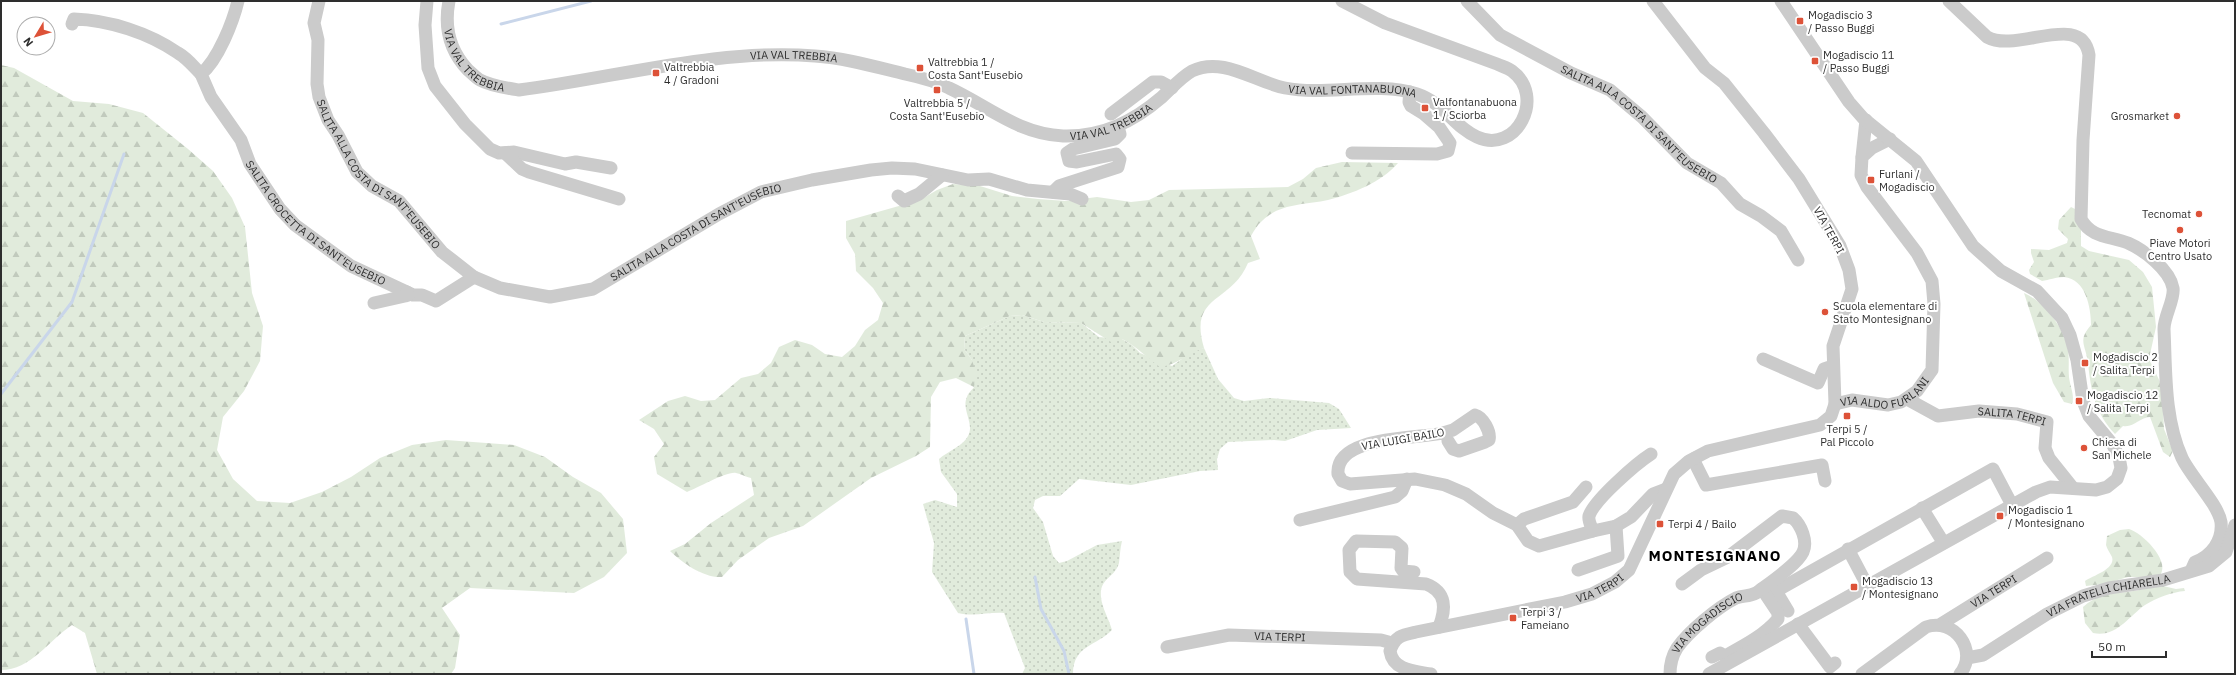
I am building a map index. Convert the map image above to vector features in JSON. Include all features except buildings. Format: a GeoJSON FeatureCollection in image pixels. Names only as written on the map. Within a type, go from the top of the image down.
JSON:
{"type":"FeatureCollection","features":[{"type":"Feature","properties":{"kind":"street"},"geometry":{"type":"LineString","coordinates":[[201,74],[207,69],[223,42],[238,1]]}},
{"type":"Feature","properties":{"kind":"street","name":"SALITA ALLA COSTA DI SANT'EUSEBIO"},"geometry":{"type":"LineString","coordinates":[[319,1],[314,23],[318,40],[317,84],[323,110],[357,172],[364,180],[387,196],[399,201],[442,252],[474,277],[500,288],[542,297],[586,292],[719,214],[761,192],[812,180],[881,169],[915,169],[968,180],[989,179],[1027,190],[1070,194],[1082,199]]}},
{"type":"Feature","properties":{"kind":"street"},"geometry":{"type":"LineString","coordinates":[[427,1],[425,26],[428,68],[435,86],[465,124],[490,149],[494,152],[514,152],[565,164],[576,162],[610,168]]}},
{"type":"Feature","properties":{"kind":"street","name":"VIA VAL TREBBIA"},"geometry":{"type":"LineString","coordinates":[[449,1],[448,29],[451,46],[463,64],[479,80],[499,87],[519,90],[718,59],[773,54],[817,56],[915,76],[947,87],[1005,121],[1031,132],[1063,136],[1085,135],[1118,127],[1143,113],[1172,88]]}},
{"type":"Feature","properties":{"kind":"street","name":"VIA VAL FONTANABUONA"},"geometry":{"type":"LineString","coordinates":[[1172,88],[1193,71],[1209,66],[1229,69],[1263,82],[1287,89],[1311,91],[1393,90],[1410,92],[1429,99],[1438,105],[1478,138],[1499,139],[1513,133],[1520,127],[1526,114],[1527,98],[1521,81],[1513,72],[1496,64],[1430,41],[1364,14],[1342,1]]}},
{"type":"Feature","properties":{"kind":"street","name":"SALITA ALLA COSTA DI SANT'EUSEBIO"},"geometry":{"type":"LineString","coordinates":[[1467,1],[1500,36],[1571,73],[1610,90],[1642,117],[1687,163],[1721,183],[1740,204],[1773,223],[1781,231],[1798,260]]}},
{"type":"Feature","properties":{"kind":"street","name":"VIA TERPI"},"geometry":{"type":"LineString","coordinates":[[1167,647],[1229,635],[1381,640],[1392,643],[1400,635],[1565,602],[1592,594],[1614,582],[1629,570],[1636,558],[1674,474],[1695,458],[1708,451],[1820,425],[1831,416],[1835,404],[1833,346],[1852,289],[1849,270],[1840,246],[1799,179],[1724,83],[1705,68],[1653,1]]}},
{"type":"Feature","properties":{"kind":"street"},"geometry":{"type":"LineString","coordinates":[[1712,673],[1943,542],[2012,505],[2050,487],[2096,490],[2107,487],[2117,479],[2121,468],[2119,457],[2113,445],[2089,416],[2083,401],[2077,360],[2070,335],[2062,318],[2037,291],[2001,271],[1973,246],[1916,161],[1866,120],[1849,102],[1781,1]]}},
{"type":"Feature","properties":{"kind":"street"},"geometry":{"type":"LineString","coordinates":[[1949,1],[1987,37],[1994,40],[2022,40],[2067,33],[2078,36],[2086,44],[2089,55],[2083,147],[2081,219],[2092,233],[2129,244],[2144,254],[2167,275],[2173,288],[2173,293],[2164,320],[2164,329],[2170,415],[2175,441],[2188,471],[2216,510],[2221,523],[2217,543],[2212,552],[2204,559],[2195,562],[2191,571]]}},
{"type":"Feature","properties":{"kind":"street","name":"SALITA CROCETTA DI SANT'EUSEBIO"},"geometry":{"type":"LineString","coordinates":[[72,24],[74,19],[100,21],[124,28],[161,43],[179,53],[201,74],[211,97],[241,140],[250,164],[280,209],[295,226],[351,266],[407,292],[436,301],[461,287],[466,281],[474,277]]}},
{"type":"Feature","properties":{"kind":"street"},"geometry":{"type":"LineString","coordinates":[[1111,114],[1156,81],[1172,88]]}},
{"type":"Feature","properties":{"kind":"street"},"geometry":{"type":"LineString","coordinates":[[1352,153],[1437,154],[1448,151],[1450,143],[1446,135],[1424,114],[1411,106],[1409,102],[1410,92]]}},
{"type":"Feature","properties":{"kind":"street","name":"VIA ALDO FURLANI"},"geometry":{"type":"LineString","coordinates":[[1835,404],[1852,400],[1888,405],[1907,399],[1924,384],[1932,370],[1934,304],[1932,281],[1917,253],[1867,187],[1861,175],[1866,120]]}},
{"type":"Feature","properties":{"kind":"street"},"geometry":{"type":"LineString","coordinates":[[1053,192],[1059,186],[1118,167],[1120,159],[1116,154],[1077,162],[1069,161],[1067,156],[1067,153],[1072,149],[1096,145],[1117,138],[1120,134],[1118,127]]}},
{"type":"Feature","properties":{"kind":"street"},"geometry":{"type":"LineString","coordinates":[[1862,157],[1872,148],[1890,139]]}},
{"type":"Feature","properties":{"kind":"street"},"geometry":{"type":"LineString","coordinates":[[505,153],[522,169],[529,172],[618,199]]}},
{"type":"Feature","properties":{"kind":"street"},"geometry":{"type":"LineString","coordinates":[[898,196],[904,200],[919,194],[942,175]]}},
{"type":"Feature","properties":{"kind":"street"},"geometry":{"type":"LineString","coordinates":[[374,303],[408,295],[407,292]]}},
{"type":"Feature","properties":{"kind":"street"},"geometry":{"type":"LineString","coordinates":[[1763,359],[1818,383],[1824,369],[1834,366]]}},
{"type":"Feature","properties":{"kind":"street","name":"SALITA TERPI"},"geometry":{"type":"LineString","coordinates":[[1907,399],[1938,416],[1979,411],[2017,414],[2047,422],[2046,448],[2049,458],[2073,488]]}},
{"type":"Feature","properties":{"kind":"street","name":"VIA LUIGI BAILO"},"geometry":{"type":"LineString","coordinates":[[1448,441],[1453,449],[1459,451],[1489,440],[1490,434],[1480,418],[1475,415],[1453,430],[1443,433],[1361,445],[1344,456],[1338,470],[1342,481],[1350,484],[1407,478],[1421,479],[1459,490],[1493,513],[1517,525],[1528,541],[1539,546],[1593,530],[1616,526],[1631,517],[1653,494],[1666,489]]}},
{"type":"Feature","properties":{"kind":"street"},"geometry":{"type":"LineString","coordinates":[[1593,530],[1589,522],[1591,511],[1620,478],[1651,454]]}},
{"type":"Feature","properties":{"kind":"street"},"geometry":{"type":"LineString","coordinates":[[1695,458],[1695,463],[1706,485],[1822,464],[1825,481]]}},
{"type":"Feature","properties":{"kind":"street"},"geometry":{"type":"LineString","coordinates":[[1788,611],[1776,591],[1848,549],[1994,469],[2012,505]]}},
{"type":"Feature","properties":{"kind":"street"},"geometry":{"type":"LineString","coordinates":[[1300,520],[1395,497],[1405,486],[1407,478]]}},
{"type":"Feature","properties":{"kind":"street"},"geometry":{"type":"LineString","coordinates":[[1517,525],[1524,519],[1573,502],[1586,487]]}},
{"type":"Feature","properties":{"kind":"street"},"geometry":{"type":"LineString","coordinates":[[1922,508],[1943,542]]}},
{"type":"Feature","properties":{"kind":"street","name":"VIA MOGADISCIO"},"geometry":{"type":"LineString","coordinates":[[1670,674],[1671,663],[1678,647],[1696,628],[1726,605],[1737,592],[1748,597],[1762,589],[1803,552],[1804,543],[1801,529],[1790,516],[1780,517],[1728,556],[1701,570],[1682,584]]}},
{"type":"Feature","properties":{"kind":"street","name":"VIA FRATELLI CHIARELLA"},"geometry":{"type":"LineString","coordinates":[[1966,658],[1983,655],[2047,614],[2083,596],[2109,588],[2163,580],[2209,566],[2221,558],[2230,544],[2235,524]]}},
{"type":"Feature","properties":{"kind":"street"},"geometry":{"type":"LineString","coordinates":[[1578,570],[1618,556],[1616,526]]}},
{"type":"Feature","properties":{"kind":"street"},"geometry":{"type":"LineString","coordinates":[[1414,572],[1403,571],[1401,568],[1402,548],[1395,542],[1356,541],[1348,550],[1350,572],[1357,579],[1426,584],[1436,587],[1441,595],[1444,606],[1439,627]]}},
{"type":"Feature","properties":{"kind":"street"},"geometry":{"type":"LineString","coordinates":[[1848,549],[1867,585]]}},
{"type":"Feature","properties":{"kind":"street","name":"VIA TERPI"},"geometry":{"type":"LineString","coordinates":[[1862,674],[1926,627],[1941,624],[2047,558]]}},
{"type":"Feature","properties":{"kind":"street"},"geometry":{"type":"LineString","coordinates":[[1712,657],[1720,653],[1725,656],[1768,631],[1778,620],[1778,613],[1762,589]]}},
{"type":"Feature","properties":{"kind":"street"},"geometry":{"type":"LineString","coordinates":[[1798,624],[1820,643],[1830,667],[1835,663]]}},
{"type":"Feature","properties":{"kind":"street"},"geometry":{"type":"LineString","coordinates":[[1941,624],[1958,635],[1966,649],[1966,658],[1960,674]]}},
{"type":"Feature","properties":{"kind":"street"},"geometry":{"type":"LineString","coordinates":[[1392,643],[1390,651],[1394,670],[1431,674]]}},
{"type":"Feature","properties":{"kind":"green space"},"geometry":{"type":"Polygon","coordinates":[[[1,65],[14,68],[73,101],[109,104],[143,113],[213,171],[232,198],[245,227],[252,293],[263,326],[260,361],[244,391],[223,417],[217,450],[233,479],[257,501],[290,503],[322,492],[351,477],[380,458],[412,445],[446,440],[514,445],[545,457],[573,477],[601,493],[623,519],[627,553],[604,577],[574,593],[470,588],[442,608],[460,635],[455,668],[451,674],[97,674],[85,633],[72,625],[30,660],[12,669],[1,670],[1,65]]]}},
{"type":"Feature","properties":{"kind":"green space"},"geometry":{"type":"Polygon","coordinates":[[[1342,162],[1398,163],[1384,176],[1356,191],[1328,200],[1285,208],[1269,215],[1260,223],[1251,236],[1260,259],[1248,263],[1241,276],[1232,286],[1206,308],[1202,318],[1201,331],[1204,348],[1172,364],[1160,367],[1122,339],[1111,342],[1081,323],[1044,322],[1022,315],[1010,316],[965,336],[964,349],[972,360],[976,373],[974,387],[956,378],[940,382],[931,397],[930,447],[916,456],[871,478],[803,526],[769,538],[738,560],[722,577],[708,575],[694,569],[670,551],[685,544],[711,523],[754,495],[751,478],[738,473],[732,473],[719,477],[687,492],[657,474],[654,457],[664,444],[654,429],[639,420],[668,401],[685,396],[701,401],[715,400],[741,378],[758,374],[771,363],[779,347],[795,340],[812,345],[825,354],[842,357],[855,346],[865,330],[878,320],[883,303],[873,288],[856,271],[855,254],[846,238],[846,221],[920,200],[937,190],[953,184],[980,186],[1012,196],[1038,199],[1066,201],[1097,197],[1131,202],[1149,200],[1169,190],[1288,187],[1303,179],[1316,168],[1342,162]]]}},
{"type":"Feature","properties":{"kind":"green space"},"geometry":{"type":"Polygon","coordinates":[[[2071,207],[2075,209],[2081,229],[2081,246],[2089,251],[2129,260],[2143,272],[2152,287],[2156,327],[2149,359],[2162,386],[2164,429],[2173,451],[2170,457],[2163,452],[2150,417],[2146,417],[2134,424],[2123,426],[2115,434],[2098,410],[2091,383],[2083,339],[2091,325],[2090,311],[2086,295],[2078,283],[2064,277],[2042,281],[2030,274],[2029,270],[2034,262],[2031,249],[2049,250],[2067,243],[2068,239],[2058,229],[2059,220],[2071,207]]]}},
{"type":"Feature","properties":{"kind":"green space"},"geometry":{"type":"Polygon","coordinates":[[[2024,293],[2045,308],[2057,323],[2065,338],[2068,354],[2069,377],[2073,394],[2072,404],[2064,402],[2053,383],[2024,293]]]}},
{"type":"Feature","properties":{"kind":"green space"},"geometry":{"type":"Polygon","coordinates":[[[1022,315],[1044,322],[1081,323],[1099,337],[1122,339],[1132,345],[1140,353],[1172,366],[1193,351],[1204,348],[1218,379],[1234,398],[1244,401],[1269,398],[1329,403],[1339,409],[1351,428],[1317,430],[1285,441],[1228,442],[1220,449],[1217,459],[1218,470],[1200,471],[1131,485],[1079,479],[1060,496],[1043,496],[1035,500],[1033,508],[1043,522],[1053,556],[1059,563],[1067,561],[1097,545],[1122,541],[1117,568],[1102,586],[1101,591],[1103,605],[1112,630],[1081,652],[1074,664],[1073,674],[1022,674],[1025,668],[1004,613],[970,615],[958,613],[932,572],[934,543],[923,504],[935,500],[957,507],[957,494],[941,472],[939,459],[963,442],[970,431],[966,402],[968,394],[974,387],[972,360],[964,349],[965,336],[1010,316],[1022,315]]]}},
{"type":"Feature","properties":{"kind":"green space"},"geometry":{"type":"Polygon","coordinates":[[[2129,529],[2147,541],[2158,554],[2161,561],[2161,574],[2149,577],[2128,577],[2104,584],[2086,586],[2085,581],[2103,572],[2112,561],[2112,557],[2106,545],[2107,536],[2120,530],[2129,529]]]}},
{"type":"Feature","properties":{"kind":"green space"},"geometry":{"type":"Polygon","coordinates":[[[2163,586],[2176,589],[2184,588],[2185,591],[2170,594],[2149,602],[2115,630],[2101,634],[2093,633],[2085,623],[2083,607],[2093,600],[2108,594],[2163,586]]]}},
{"type":"Feature","properties":{"kind":"waterway"},"geometry":{"type":"LineString","coordinates":[[501,24],[591,1]]}},
{"type":"Feature","properties":{"kind":"waterway"},"geometry":{"type":"LineString","coordinates":[[1,394],[72,302],[124,154]]}},
{"type":"Feature","properties":{"kind":"waterway"},"geometry":{"type":"LineString","coordinates":[[1035,577],[1041,609],[1064,651],[1069,674]]}},
{"type":"Feature","properties":{"kind":"waterway"},"geometry":{"type":"LineString","coordinates":[[966,619],[974,674]]}},
{"type":"Feature","properties":{"kind":"place","name":"Mogadiscio 3 / Passo Buggi"},"geometry":{"type":"Point","coordinates":[1800,21]}},
{"type":"Feature","properties":{"kind":"place","name":"Mogadiscio 11 / Passo Buggi"},"geometry":{"type":"Point","coordinates":[1815,61]}},
{"type":"Feature","properties":{"kind":"place","name":"Valtrebbia 1 / Costa Sant'Eusebio"},"geometry":{"type":"Point","coordinates":[920,68]}},
{"type":"Feature","properties":{"kind":"place","name":"Valtrebbia 4 / Gradoni"},"geometry":{"type":"Point","coordinates":[656,73]}},
{"type":"Feature","properties":{"kind":"place","name":"Valtrebbia 5 / Costa Sant'Eusebio"},"geometry":{"type":"Point","coordinates":[937,90]}},
{"type":"Feature","properties":{"kind":"place","name":"Valfontanabuona 1 / Sciorba"},"geometry":{"type":"Point","coordinates":[1425,108]}},
{"type":"Feature","properties":{"kind":"place","name":"Grosmarket"},"geometry":{"type":"Point","coordinates":[2177,116]}},
{"type":"Feature","properties":{"kind":"place","name":"Furlani / Mogadiscio"},"geometry":{"type":"Point","coordinates":[1871,180]}},
{"type":"Feature","properties":{"kind":"place","name":"Tecnomat"},"geometry":{"type":"Point","coordinates":[2199,214]}},
{"type":"Feature","properties":{"kind":"place","name":"Piave Motori Centro Usato"},"geometry":{"type":"Point","coordinates":[2180,230]}},
{"type":"Feature","properties":{"kind":"place","name":"Scuola elementare di Stato Montesignano"},"geometry":{"type":"Point","coordinates":[1825,312]}},
{"type":"Feature","properties":{"kind":"place","name":"Mogadiscio 2 / Salita Terpi"},"geometry":{"type":"Point","coordinates":[2085,363]}},
{"type":"Feature","properties":{"kind":"place","name":"Mogadiscio 12 / Salita Terpi"},"geometry":{"type":"Point","coordinates":[2079,401]}},
{"type":"Feature","properties":{"kind":"place","name":"Terpi 5 / Pal Piccolo"},"geometry":{"type":"Point","coordinates":[1847,416]}},
{"type":"Feature","properties":{"kind":"place","name":"Chiesa di San Michele"},"geometry":{"type":"Point","coordinates":[2084,448]}},
{"type":"Feature","properties":{"kind":"place","name":"Mogadiscio 1 / Montesignano"},"geometry":{"type":"Point","coordinates":[2000,516]}},
{"type":"Feature","properties":{"kind":"place","name":"Terpi 4 / Bailo"},"geometry":{"type":"Point","coordinates":[1660,524]}},
{"type":"Feature","properties":{"kind":"place","name":"Mogadiscio 13 / Montesignano"},"geometry":{"type":"Point","coordinates":[1854,587]}},
{"type":"Feature","properties":{"kind":"place","name":"Terpi 3 / Fameiano"},"geometry":{"type":"Point","coordinates":[1513,618]}},
{"type":"Feature","properties":{"kind":"district","name":"MONTESIGNANO"},"geometry":{"type":"Point","coordinates":[1715,555]}}]}
